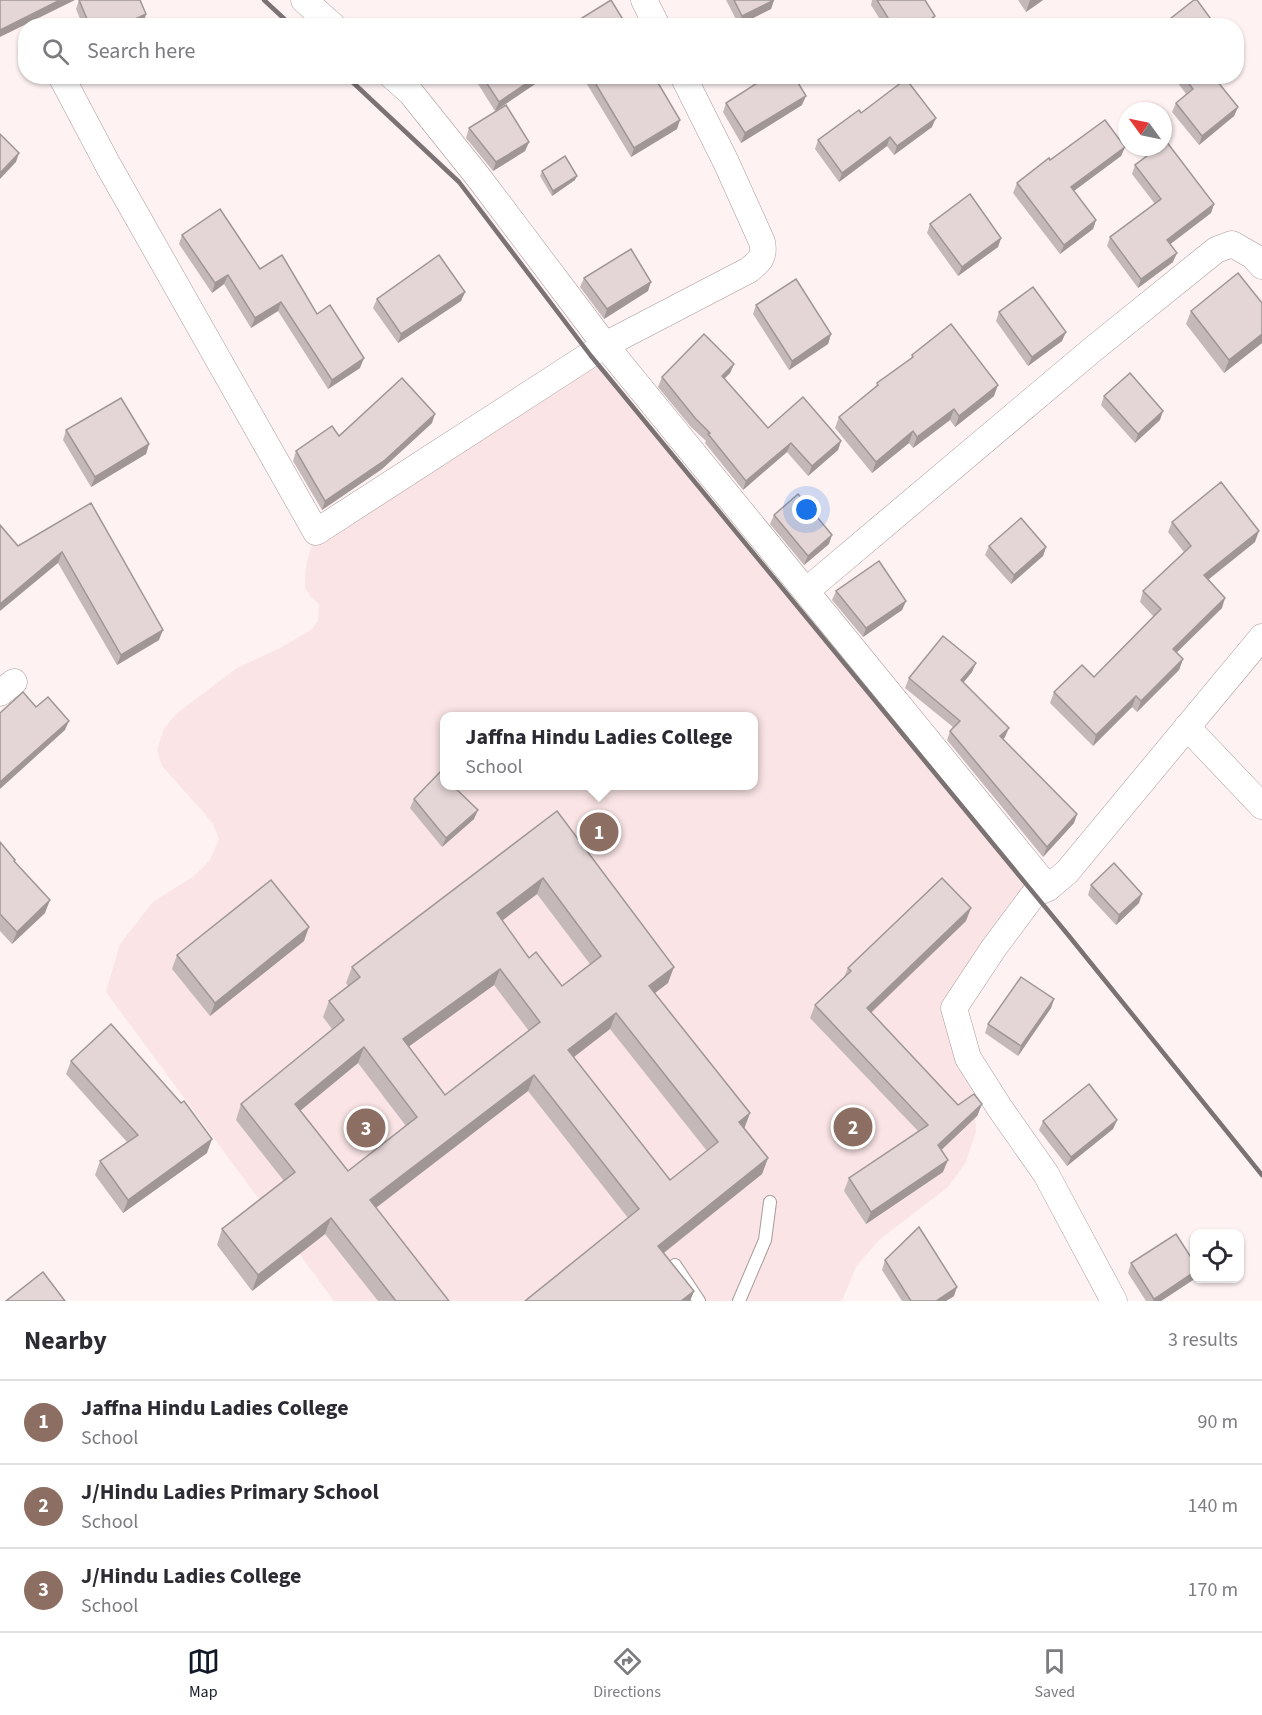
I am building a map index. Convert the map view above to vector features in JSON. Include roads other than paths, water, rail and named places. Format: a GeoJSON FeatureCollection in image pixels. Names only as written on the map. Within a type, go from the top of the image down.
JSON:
{"type":"FeatureCollection","features":[{"type":"Feature","properties":{"kind":"street"},"geometry":{"type":"LineString","coordinates":[[304,0],[324,18]]}},
{"type":"Feature","properties":{"kind":"street"},"geometry":{"type":"LineString","coordinates":[[644,0],[653,18]]}},
{"type":"Feature","properties":{"kind":"street"},"geometry":{"type":"LineString","coordinates":[[65,84],[108,165],[316,532],[605,345],[749,270],[761,261],[764,253],[762,242],[687,84]]}},
{"type":"Feature","properties":{"kind":"street"},"geometry":{"type":"LineString","coordinates":[[401,84],[411,93],[472,170],[605,345],[1048,888]]}},
{"type":"Feature","properties":{"kind":"street"},"geometry":{"type":"LineString","coordinates":[[806,591],[1075,364],[1216,250],[1232,244],[1253,256],[1262,266]]}},
{"type":"Feature","properties":{"kind":"street"},"geometry":{"type":"LineString","coordinates":[[1114,1301],[1046,1174],[968,1058],[954,1008],[993,949],[1034,894],[1048,888],[1067,872],[1262,637]]}},
{"type":"Feature","properties":{"kind":"street"},"geometry":{"type":"LineString","coordinates":[[1187,727],[1262,806]]}},
{"type":"Feature","properties":{"kind":"lane"},"geometry":{"type":"LineString","coordinates":[[739,1301],[765,1240],[770,1202]]}},
{"type":"Feature","properties":{"kind":"lane"},"geometry":{"type":"LineString","coordinates":[[675,1265],[699,1301]]}},
{"type":"Feature","properties":{"kind":"railway"},"geometry":{"type":"LineString","coordinates":[[264,0],[283,18]]}},
{"type":"Feature","properties":{"kind":"railway"},"geometry":{"type":"LineString","coordinates":[[355,84],[459,182],[591,356],[1069,936],[1262,1175]]}},
{"type":"Feature","properties":{"kind":"place","name":"Jaffna Hindu Ladies College"},"geometry":{"type":"Point","coordinates":[599,832]}},
{"type":"Feature","properties":{"kind":"place","name":"J/Hindu Ladies Primary School"},"geometry":{"type":"Point","coordinates":[853,1127]}},
{"type":"Feature","properties":{"kind":"place","name":"J/Hindu Ladies College"},"geometry":{"type":"Point","coordinates":[366,1128]}}]}
